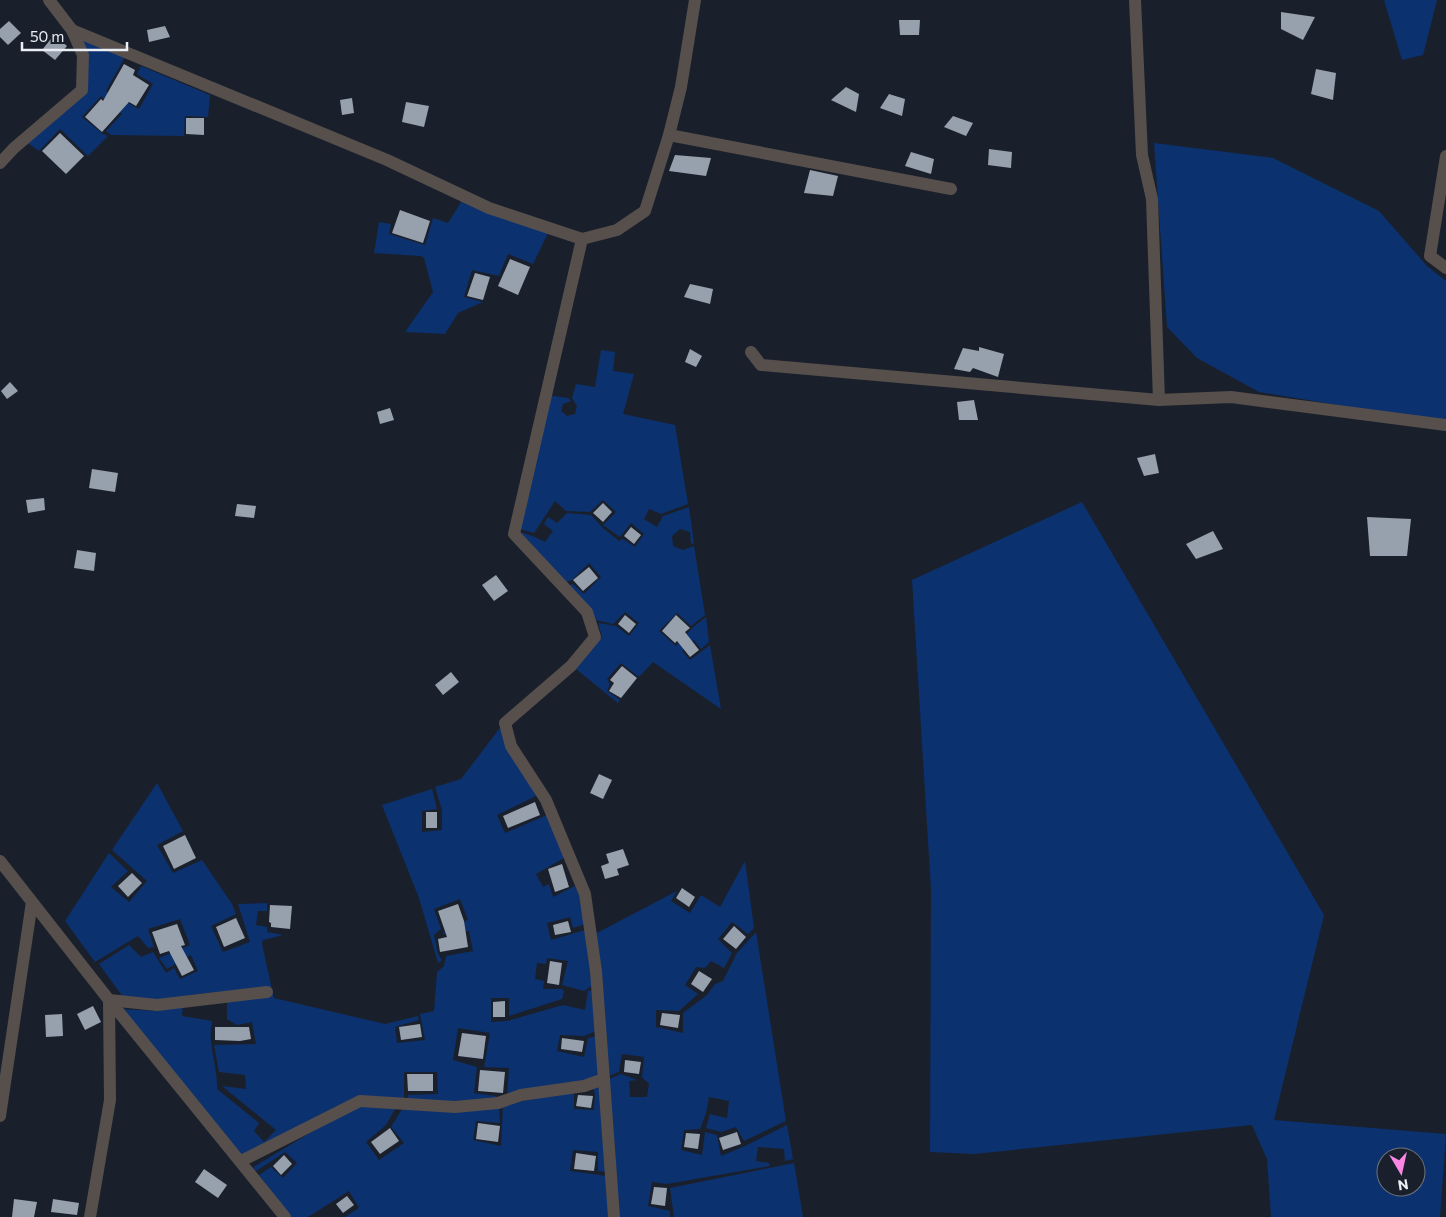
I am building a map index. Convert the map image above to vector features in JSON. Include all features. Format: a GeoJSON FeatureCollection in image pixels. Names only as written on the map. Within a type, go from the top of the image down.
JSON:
{"type":"FeatureCollection","features":[{"type":"Feature","properties":{"kind":"street"},"geometry":{"type":"LineString","coordinates":[[0,163],[14,148],[82,90],[83,55],[72,30],[49,0]]}},
{"type":"Feature","properties":{"kind":"street"},"geometry":{"type":"LineString","coordinates":[[72,30],[387,160],[489,208],[582,239],[616,230],[645,211],[670,135],[681,86],[695,0]]}},
{"type":"Feature","properties":{"kind":"street"},"geometry":{"type":"LineString","coordinates":[[1135,0],[1142,155],[1152,199],[1159,400]]}},
{"type":"Feature","properties":{"kind":"street"},"geometry":{"type":"LineString","coordinates":[[670,135],[951,189]]}},
{"type":"Feature","properties":{"kind":"street"},"geometry":{"type":"LineString","coordinates":[[1446,156],[1430,256],[1446,268]]}},
{"type":"Feature","properties":{"kind":"street"},"geometry":{"type":"LineString","coordinates":[[582,239],[514,534],[587,612],[595,637],[571,666],[505,723],[511,746],[546,800],[585,894],[596,971],[614,1217]]}},
{"type":"Feature","properties":{"kind":"street"},"geometry":{"type":"LineString","coordinates":[[751,352],[761,365],[1159,400],[1231,397],[1446,425]]}},
{"type":"Feature","properties":{"kind":"street"},"geometry":{"type":"LineString","coordinates":[[0,861],[109,1000],[285,1217]]}},
{"type":"Feature","properties":{"kind":"street"},"geometry":{"type":"LineString","coordinates":[[0,1116],[32,902]]}},
{"type":"Feature","properties":{"kind":"street"},"geometry":{"type":"LineString","coordinates":[[109,1000],[157,1005],[266,992]]}},
{"type":"Feature","properties":{"kind":"street"},"geometry":{"type":"LineString","coordinates":[[90,1217],[110,1100],[109,1000]]}},
{"type":"Feature","properties":{"kind":"street"},"geometry":{"type":"LineString","coordinates":[[240,1161],[360,1101],[455,1107],[498,1103],[521,1095],[584,1086],[604,1079]]}},
{"type":"Feature","properties":{"kind":"shaded area"},"geometry":{"type":"Polygon","coordinates":[[[1384,0],[1437,0],[1423,55],[1402,60],[1384,0]]]}},
{"type":"Feature","properties":{"kind":"shaded area"},"geometry":{"type":"Polygon","coordinates":[[[75,33],[126,55],[106,91],[139,109],[153,84],[137,74],[141,66],[210,95],[208,117],[185,116],[184,136],[111,135],[106,131],[122,114],[101,96],[82,117],[108,136],[88,156],[60,129],[39,151],[28,143],[83,91],[75,33]]]}},
{"type":"Feature","properties":{"kind":"shaded area"},"geometry":{"type":"Polygon","coordinates":[[[1154,143],[1273,158],[1379,211],[1427,266],[1446,281],[1446,423],[1259,392],[1197,358],[1167,327],[1154,143]]]}},
{"type":"Feature","properties":{"kind":"shaded area"},"geometry":{"type":"Polygon","coordinates":[[[463,199],[548,233],[533,264],[508,254],[499,276],[472,270],[464,297],[483,302],[458,313],[445,334],[405,332],[433,292],[424,258],[421,256],[374,253],[379,222],[391,224],[389,234],[425,245],[433,218],[448,223],[463,199]]]}},
{"type":"Feature","properties":{"kind":"shaded area"},"geometry":{"type":"Polygon","coordinates":[[[601,350],[615,352],[613,371],[634,374],[623,414],[675,425],[688,504],[661,514],[649,509],[644,519],[657,527],[663,516],[689,507],[694,543],[691,544],[690,532],[680,529],[672,536],[673,546],[683,550],[694,546],[705,615],[691,626],[677,613],[659,631],[676,646],[692,628],[706,617],[709,642],[701,649],[694,640],[682,651],[690,660],[710,645],[721,709],[653,662],[639,677],[621,663],[607,679],[610,684],[607,691],[620,700],[618,703],[576,669],[602,637],[598,623],[616,626],[629,636],[639,623],[625,612],[613,624],[596,620],[566,586],[573,584],[584,594],[601,577],[589,563],[572,580],[564,583],[520,532],[545,542],[553,531],[544,524],[548,517],[557,523],[567,513],[591,515],[619,541],[623,539],[635,547],[644,534],[631,523],[620,537],[603,525],[616,512],[603,500],[590,512],[566,511],[555,501],[534,533],[516,528],[546,395],[568,398],[571,401],[563,404],[561,411],[567,416],[575,414],[577,406],[572,398],[576,384],[595,387],[601,350]]]}},
{"type":"Feature","properties":{"kind":"shaded area"},"geometry":{"type":"Polygon","coordinates":[[[1082,502],[1324,915],[1274,1120],[1446,1134],[1440,1217],[1271,1217],[1267,1159],[1252,1125],[974,1154],[930,1152],[931,890],[912,580],[1082,502]]]}},
{"type":"Feature","properties":{"kind":"shaded area"},"geometry":{"type":"Polygon","coordinates":[[[500,728],[536,796],[497,815],[505,833],[547,815],[564,858],[536,874],[543,887],[549,884],[553,897],[575,886],[582,900],[585,924],[573,928],[570,917],[547,923],[551,940],[585,930],[593,985],[584,991],[562,985],[568,961],[547,958],[546,964],[537,963],[535,979],[544,981],[543,989],[562,989],[564,991],[562,999],[509,1016],[509,998],[491,998],[491,1022],[507,1021],[563,1005],[585,1010],[588,991],[595,990],[596,1031],[584,1036],[560,1035],[557,1051],[584,1057],[588,1038],[598,1036],[599,1078],[507,1096],[509,1068],[484,1067],[490,1033],[458,1028],[453,1060],[477,1067],[474,1093],[496,1096],[497,1099],[408,1103],[408,1095],[438,1094],[437,1072],[404,1072],[404,1101],[359,1097],[248,1163],[121,1009],[157,1011],[183,1005],[182,1016],[212,1021],[211,1038],[217,1089],[259,1123],[254,1131],[264,1142],[276,1130],[222,1086],[246,1089],[245,1075],[219,1072],[214,1045],[256,1044],[252,1022],[237,1025],[227,1019],[227,999],[267,988],[197,994],[128,1004],[99,964],[129,945],[141,957],[153,952],[166,973],[174,968],[180,979],[198,971],[191,955],[167,969],[159,958],[190,945],[180,919],[148,929],[154,947],[148,948],[138,936],[95,962],[65,921],[109,853],[128,871],[111,887],[129,902],[147,881],[112,850],[157,783],[183,831],[157,845],[173,873],[202,860],[232,904],[236,914],[211,926],[223,952],[250,942],[238,904],[267,903],[267,911],[258,911],[256,925],[267,927],[267,932],[283,935],[263,940],[262,944],[274,998],[385,1024],[418,1016],[419,1020],[395,1027],[397,1043],[425,1040],[420,1014],[434,1011],[437,972],[444,966],[446,956],[473,951],[469,931],[442,934],[448,929],[468,920],[460,899],[434,909],[441,929],[434,935],[438,954],[442,960],[438,963],[419,898],[382,805],[432,789],[437,809],[422,811],[422,832],[442,830],[442,810],[435,787],[461,779],[500,728]]]}},
{"type":"Feature","properties":{"kind":"shaded area"},"geometry":{"type":"Polygon","coordinates":[[[745,861],[754,928],[748,934],[732,922],[718,939],[732,953],[724,968],[711,961],[705,968],[696,967],[685,985],[698,994],[679,1011],[656,1010],[656,1027],[683,1033],[683,1013],[707,995],[715,984],[723,981],[737,953],[756,932],[786,1121],[744,1141],[736,1127],[721,1132],[706,1128],[710,1114],[727,1118],[729,1101],[709,1097],[700,1129],[684,1130],[681,1150],[702,1155],[705,1132],[717,1135],[721,1156],[787,1125],[793,1159],[785,1161],[784,1149],[758,1147],[756,1161],[769,1163],[770,1166],[667,1184],[652,1182],[648,1206],[670,1211],[670,1217],[620,1217],[607,1080],[621,1074],[637,1080],[629,1081],[630,1097],[647,1097],[649,1084],[642,1077],[644,1057],[622,1054],[619,1072],[606,1077],[593,935],[677,891],[671,901],[690,913],[701,895],[720,907],[745,861]]]}},
{"type":"Feature","properties":{"kind":"shaded area"},"geometry":{"type":"Polygon","coordinates":[[[601,1084],[608,1172],[598,1171],[598,1152],[573,1150],[570,1171],[607,1176],[611,1217],[345,1217],[359,1208],[349,1191],[308,1217],[291,1217],[259,1175],[271,1167],[283,1178],[297,1163],[285,1152],[256,1171],[252,1168],[358,1104],[395,1109],[386,1125],[366,1142],[379,1160],[404,1143],[391,1127],[402,1109],[499,1106],[500,1123],[476,1121],[473,1140],[501,1146],[503,1105],[574,1091],[574,1109],[594,1110],[595,1094],[592,1086],[601,1084]]]}},
{"type":"Feature","properties":{"kind":"shaded area"},"geometry":{"type":"Polygon","coordinates":[[[794,1163],[803,1217],[674,1217],[670,1188],[794,1163]]]}},
{"type":"Feature","properties":{"kind":"building"},"geometry":{"type":"Polygon","coordinates":[[[1281,12],[1315,17],[1303,40],[1281,29],[1281,12]]]}},
{"type":"Feature","properties":{"kind":"building"},"geometry":{"type":"Polygon","coordinates":[[[899,20],[920,20],[919,35],[900,35],[899,20]]]}},
{"type":"Feature","properties":{"kind":"building"},"geometry":{"type":"Polygon","coordinates":[[[9,21],[21,33],[8,45],[0,37],[0,29],[9,21]]]}},
{"type":"Feature","properties":{"kind":"building"},"geometry":{"type":"Polygon","coordinates":[[[165,26],[170,37],[149,42],[147,30],[165,26]]]}},
{"type":"Feature","properties":{"kind":"building"},"geometry":{"type":"Polygon","coordinates":[[[54,35],[67,46],[55,60],[42,50],[54,35]]]}},
{"type":"Feature","properties":{"kind":"building"},"geometry":{"type":"Polygon","coordinates":[[[124,64],[135,70],[133,75],[149,85],[136,106],[129,102],[102,132],[85,117],[101,99],[103,101],[124,64]]]}},
{"type":"Feature","properties":{"kind":"building"},"geometry":{"type":"Polygon","coordinates":[[[1316,69],[1336,73],[1333,100],[1311,94],[1316,69]]]}},
{"type":"Feature","properties":{"kind":"building"},"geometry":{"type":"Polygon","coordinates":[[[846,87],[859,94],[856,112],[831,100],[846,87]]]}},
{"type":"Feature","properties":{"kind":"building"},"geometry":{"type":"Polygon","coordinates":[[[889,94],[905,99],[902,116],[880,108],[889,94]]]}},
{"type":"Feature","properties":{"kind":"building"},"geometry":{"type":"Polygon","coordinates":[[[352,98],[354,113],[342,115],[340,100],[352,98]]]}},
{"type":"Feature","properties":{"kind":"building"},"geometry":{"type":"Polygon","coordinates":[[[406,102],[429,106],[424,127],[402,122],[406,102]]]}},
{"type":"Feature","properties":{"kind":"building"},"geometry":{"type":"Polygon","coordinates":[[[953,116],[973,123],[966,136],[944,127],[953,116]]]}},
{"type":"Feature","properties":{"kind":"building"},"geometry":{"type":"Polygon","coordinates":[[[186,118],[204,118],[204,135],[186,134],[186,118]]]}},
{"type":"Feature","properties":{"kind":"building"},"geometry":{"type":"Polygon","coordinates":[[[60,133],[84,156],[66,174],[42,151],[60,133]]]}},
{"type":"Feature","properties":{"kind":"building"},"geometry":{"type":"Polygon","coordinates":[[[989,149],[1012,152],[1011,168],[988,165],[989,149]]]}},
{"type":"Feature","properties":{"kind":"building"},"geometry":{"type":"Polygon","coordinates":[[[911,152],[934,159],[931,174],[905,166],[911,152]]]}},
{"type":"Feature","properties":{"kind":"building"},"geometry":{"type":"Polygon","coordinates":[[[675,155],[711,158],[706,176],[669,171],[675,155]]]}},
{"type":"Feature","properties":{"kind":"building"},"geometry":{"type":"Polygon","coordinates":[[[810,170],[838,176],[833,196],[804,193],[810,170]]]}},
{"type":"Feature","properties":{"kind":"building"},"geometry":{"type":"Polygon","coordinates":[[[400,210],[430,221],[423,243],[392,233],[400,210]]]}},
{"type":"Feature","properties":{"kind":"building"},"geometry":{"type":"Polygon","coordinates":[[[510,259],[530,267],[518,295],[498,286],[510,259]]]}},
{"type":"Feature","properties":{"kind":"building"},"geometry":{"type":"Polygon","coordinates":[[[475,273],[490,277],[483,300],[467,296],[475,273]]]}},
{"type":"Feature","properties":{"kind":"building"},"geometry":{"type":"Polygon","coordinates":[[[690,284],[713,289],[710,304],[684,297],[690,284]]]}},
{"type":"Feature","properties":{"kind":"building"},"geometry":{"type":"Polygon","coordinates":[[[979,347],[1004,354],[998,377],[973,368],[970,372],[954,369],[963,348],[979,351],[979,347]]]}},
{"type":"Feature","properties":{"kind":"building"},"geometry":{"type":"Polygon","coordinates":[[[690,349],[702,356],[696,367],[685,362],[690,349]]]}},
{"type":"Feature","properties":{"kind":"building"},"geometry":{"type":"Polygon","coordinates":[[[10,382],[18,391],[7,399],[1,391],[10,382]]]}},
{"type":"Feature","properties":{"kind":"building"},"geometry":{"type":"Polygon","coordinates":[[[974,400],[978,420],[959,420],[957,402],[974,400]]]}},
{"type":"Feature","properties":{"kind":"building"},"geometry":{"type":"Polygon","coordinates":[[[390,408],[394,420],[380,424],[377,412],[390,408]]]}},
{"type":"Feature","properties":{"kind":"building"},"geometry":{"type":"Polygon","coordinates":[[[1155,454],[1159,473],[1144,476],[1137,458],[1155,454]]]}},
{"type":"Feature","properties":{"kind":"building"},"geometry":{"type":"Polygon","coordinates":[[[92,469],[118,473],[115,492],[89,488],[92,469]]]}},
{"type":"Feature","properties":{"kind":"building"},"geometry":{"type":"Polygon","coordinates":[[[44,498],[45,510],[28,513],[26,500],[44,498]]]}},
{"type":"Feature","properties":{"kind":"building"},"geometry":{"type":"Polygon","coordinates":[[[603,503],[612,512],[603,522],[593,513],[603,503]]]}},
{"type":"Feature","properties":{"kind":"building"},"geometry":{"type":"Polygon","coordinates":[[[237,504],[256,506],[254,518],[235,516],[237,504]]]}},
{"type":"Feature","properties":{"kind":"building"},"geometry":{"type":"Polygon","coordinates":[[[1367,517],[1411,519],[1407,556],[1370,556],[1367,517]]]}},
{"type":"Feature","properties":{"kind":"building"},"geometry":{"type":"Polygon","coordinates":[[[631,527],[641,535],[634,544],[624,536],[631,527]]]}},
{"type":"Feature","properties":{"kind":"building"},"geometry":{"type":"Polygon","coordinates":[[[1213,531],[1223,549],[1196,559],[1186,544],[1213,531]]]}},
{"type":"Feature","properties":{"kind":"building"},"geometry":{"type":"Polygon","coordinates":[[[77,550],[96,553],[94,571],[74,568],[77,550]]]}},
{"type":"Feature","properties":{"kind":"building"},"geometry":{"type":"Polygon","coordinates":[[[589,567],[598,578],[583,591],[573,580],[589,567]]]}},
{"type":"Feature","properties":{"kind":"building"},"geometry":{"type":"Polygon","coordinates":[[[496,575],[508,591],[494,601],[482,585],[496,575]]]}},
{"type":"Feature","properties":{"kind":"building"},"geometry":{"type":"Polygon","coordinates":[[[625,615],[636,624],[629,633],[618,624],[625,615]]]}},
{"type":"Feature","properties":{"kind":"building"},"geometry":{"type":"Polygon","coordinates":[[[676,615],[690,628],[685,632],[699,650],[690,657],[677,641],[675,643],[662,631],[676,615]]]}},
{"type":"Feature","properties":{"kind":"building"},"geometry":{"type":"Polygon","coordinates":[[[622,666],[637,678],[621,698],[609,691],[614,683],[610,680],[622,666]]]}},
{"type":"Feature","properties":{"kind":"building"},"geometry":{"type":"Polygon","coordinates":[[[451,672],[459,682],[443,695],[435,685],[451,672]]]}},
{"type":"Feature","properties":{"kind":"building"},"geometry":{"type":"Polygon","coordinates":[[[599,774],[612,780],[603,799],[590,793],[599,774]]]}},
{"type":"Feature","properties":{"kind":"building"},"geometry":{"type":"Polygon","coordinates":[[[535,802],[540,815],[508,828],[503,816],[535,802]]]}},
{"type":"Feature","properties":{"kind":"building"},"geometry":{"type":"Polygon","coordinates":[[[426,812],[437,812],[437,828],[426,828],[426,812]]]}},
{"type":"Feature","properties":{"kind":"building"},"geometry":{"type":"Polygon","coordinates":[[[185,835],[196,858],[174,869],[163,846],[185,835]]]}},
{"type":"Feature","properties":{"kind":"building"},"geometry":{"type":"Polygon","coordinates":[[[623,849],[629,865],[617,869],[619,875],[605,879],[601,866],[609,863],[606,854],[623,849]]]}},
{"type":"Feature","properties":{"kind":"building"},"geometry":{"type":"Polygon","coordinates":[[[562,864],[569,887],[555,892],[548,869],[562,864]]]}},
{"type":"Feature","properties":{"kind":"building"},"geometry":{"type":"Polygon","coordinates":[[[132,873],[142,883],[128,897],[118,886],[132,873]]]}},
{"type":"Feature","properties":{"kind":"building"},"geometry":{"type":"Polygon","coordinates":[[[682,888],[695,897],[689,907],[676,898],[682,888]]]}},
{"type":"Feature","properties":{"kind":"building"},"geometry":{"type":"Polygon","coordinates":[[[458,904],[464,921],[468,947],[440,952],[438,939],[447,937],[438,911],[458,904]]]}},
{"type":"Feature","properties":{"kind":"building"},"geometry":{"type":"Polygon","coordinates":[[[270,905],[292,906],[290,929],[271,927],[269,922],[270,905]]]}},
{"type":"Feature","properties":{"kind":"building"},"geometry":{"type":"Polygon","coordinates":[[[236,918],[245,938],[224,947],[216,927],[236,918]]]}},
{"type":"Feature","properties":{"kind":"building"},"geometry":{"type":"Polygon","coordinates":[[[568,921],[571,932],[555,935],[553,925],[568,921]]]}},
{"type":"Feature","properties":{"kind":"building"},"geometry":{"type":"Polygon","coordinates":[[[177,924],[185,945],[181,946],[194,970],[182,976],[169,951],[160,954],[152,932],[177,924]]]}},
{"type":"Feature","properties":{"kind":"building"},"geometry":{"type":"Polygon","coordinates":[[[734,926],[746,937],[736,949],[723,939],[734,926]]]}},
{"type":"Feature","properties":{"kind":"building"},"geometry":{"type":"Polygon","coordinates":[[[550,961],[562,963],[559,985],[547,983],[550,961]]]}},
{"type":"Feature","properties":{"kind":"building"},"geometry":{"type":"Polygon","coordinates":[[[699,971],[712,979],[703,992],[691,984],[699,971]]]}},
{"type":"Feature","properties":{"kind":"building"},"geometry":{"type":"Polygon","coordinates":[[[505,1001],[505,1017],[493,1017],[493,1002],[505,1001]]]}},
{"type":"Feature","properties":{"kind":"building"},"geometry":{"type":"Polygon","coordinates":[[[93,1006],[101,1022],[85,1030],[77,1014],[93,1006]]]}},
{"type":"Feature","properties":{"kind":"building"},"geometry":{"type":"Polygon","coordinates":[[[662,1013],[680,1015],[678,1028],[660,1025],[662,1013]]]}},
{"type":"Feature","properties":{"kind":"building"},"geometry":{"type":"Polygon","coordinates":[[[62,1014],[63,1036],[46,1037],[45,1015],[62,1014]]]}},
{"type":"Feature","properties":{"kind":"building"},"geometry":{"type":"Polygon","coordinates":[[[420,1024],[422,1037],[401,1040],[399,1027],[420,1024]]]}},
{"type":"Feature","properties":{"kind":"building"},"geometry":{"type":"Polygon","coordinates":[[[215,1027],[249,1027],[251,1039],[240,1041],[215,1040],[215,1027]]]}},
{"type":"Feature","properties":{"kind":"building"},"geometry":{"type":"Polygon","coordinates":[[[462,1033],[486,1036],[483,1059],[458,1056],[462,1033]]]}},
{"type":"Feature","properties":{"kind":"building"},"geometry":{"type":"Polygon","coordinates":[[[562,1038],[584,1041],[582,1052],[561,1049],[562,1038]]]}},
{"type":"Feature","properties":{"kind":"building"},"geometry":{"type":"Polygon","coordinates":[[[625,1060],[641,1062],[639,1074],[624,1072],[625,1060]]]}},
{"type":"Feature","properties":{"kind":"building"},"geometry":{"type":"Polygon","coordinates":[[[480,1070],[505,1072],[503,1093],[478,1091],[480,1070]]]}},
{"type":"Feature","properties":{"kind":"building"},"geometry":{"type":"Polygon","coordinates":[[[407,1074],[433,1074],[433,1091],[408,1091],[407,1074]]]}},
{"type":"Feature","properties":{"kind":"building"},"geometry":{"type":"Polygon","coordinates":[[[578,1095],[593,1096],[591,1108],[576,1106],[578,1095]]]}},
{"type":"Feature","properties":{"kind":"building"},"geometry":{"type":"Polygon","coordinates":[[[478,1123],[500,1126],[498,1142],[476,1139],[478,1123]]]}},
{"type":"Feature","properties":{"kind":"building"},"geometry":{"type":"Polygon","coordinates":[[[390,1128],[399,1141],[380,1154],[371,1142],[390,1128]]]}},
{"type":"Feature","properties":{"kind":"building"},"geometry":{"type":"Polygon","coordinates":[[[737,1132],[741,1144],[723,1150],[719,1138],[737,1132]]]}},
{"type":"Feature","properties":{"kind":"building"},"geometry":{"type":"Polygon","coordinates":[[[686,1133],[700,1134],[698,1149],[684,1147],[686,1133]]]}},
{"type":"Feature","properties":{"kind":"building"},"geometry":{"type":"Polygon","coordinates":[[[576,1153],[596,1156],[594,1171],[574,1169],[576,1153]]]}},
{"type":"Feature","properties":{"kind":"building"},"geometry":{"type":"Polygon","coordinates":[[[284,1155],[292,1164],[281,1175],[273,1166],[284,1155]]]}},
{"type":"Feature","properties":{"kind":"building"},"geometry":{"type":"Polygon","coordinates":[[[204,1169],[227,1185],[218,1198],[195,1182],[204,1169]]]}},
{"type":"Feature","properties":{"kind":"building"},"geometry":{"type":"Polygon","coordinates":[[[654,1187],[667,1188],[665,1206],[651,1204],[654,1187]]]}},
{"type":"Feature","properties":{"kind":"building"},"geometry":{"type":"Polygon","coordinates":[[[347,1196],[354,1205],[343,1213],[336,1204],[347,1196]]]}},
{"type":"Feature","properties":{"kind":"building"},"geometry":{"type":"Polygon","coordinates":[[[14,1199],[37,1202],[34,1217],[12,1217],[14,1199]]]}},
{"type":"Feature","properties":{"kind":"building"},"geometry":{"type":"Polygon","coordinates":[[[53,1199],[79,1203],[77,1215],[51,1212],[53,1199]]]}}]}
